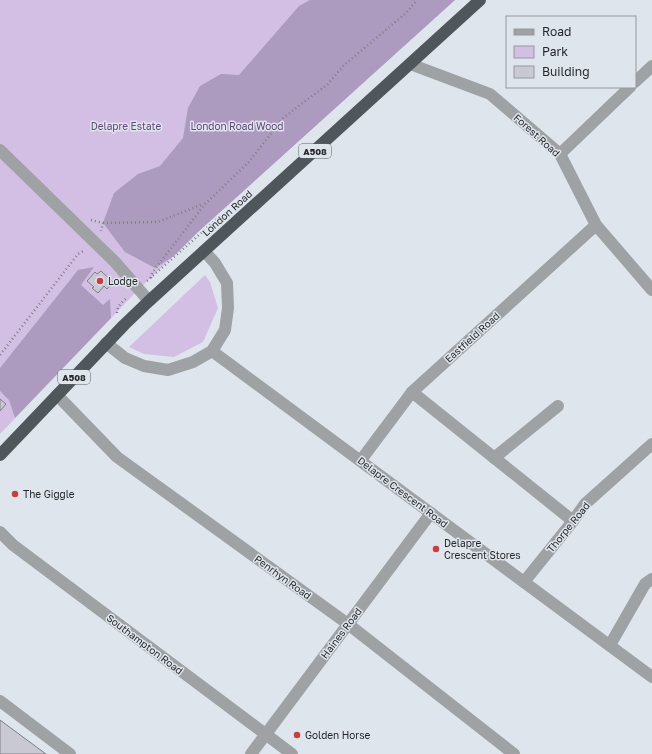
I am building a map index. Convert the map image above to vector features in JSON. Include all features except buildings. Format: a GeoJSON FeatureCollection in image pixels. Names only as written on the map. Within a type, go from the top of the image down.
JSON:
{"type":"FeatureCollection","features":[{"type":"Feature","properties":{"kind":"highway","name":"London Road"},"geometry":{"type":"LineString","coordinates":[[0,455],[106,343],[149,301],[480,0]]}},
{"type":"Feature","properties":{"kind":"street","name":"Forest Road"},"geometry":{"type":"LineString","coordinates":[[410,64],[490,94],[560,154],[596,225],[652,289]]}},
{"type":"Feature","properties":{"kind":"street"},"geometry":{"type":"LineString","coordinates":[[636,81],[652,66]]}},
{"type":"Feature","properties":{"kind":"street"},"geometry":{"type":"LineString","coordinates":[[560,154],[629,88]]}},
{"type":"Feature","properties":{"kind":"street"},"geometry":{"type":"LineString","coordinates":[[0,150],[115,262],[149,301]]}},
{"type":"Feature","properties":{"kind":"street","name":"Eastfield Road"},"geometry":{"type":"LineString","coordinates":[[361,460],[412,392],[596,225]]}},
{"type":"Feature","properties":{"kind":"street"},"geometry":{"type":"LineString","coordinates":[[106,343],[125,358],[144,366],[168,370],[193,362],[212,351],[225,330],[228,308],[227,284],[215,263],[204,251]]}},
{"type":"Feature","properties":{"kind":"street","name":"Delapre Crescent Road"},"geometry":{"type":"LineString","coordinates":[[212,351],[652,677]]}},
{"type":"Feature","properties":{"kind":"street"},"geometry":{"type":"LineString","coordinates":[[412,392],[573,521]]}},
{"type":"Feature","properties":{"kind":"street","name":"Penrhyn Road"},"geometry":{"type":"LineString","coordinates":[[57,395],[116,457],[348,624],[514,754]]}},
{"type":"Feature","properties":{"kind":"street"},"geometry":{"type":"LineString","coordinates":[[494,458],[558,406]]}},
{"type":"Feature","properties":{"kind":"street","name":"Thorpe Road"},"geometry":{"type":"LineString","coordinates":[[524,582],[585,504],[652,444]]}},
{"type":"Feature","properties":{"kind":"street","name":"Haines Road"},"geometry":{"type":"LineString","coordinates":[[251,754],[431,513]]}},
{"type":"Feature","properties":{"kind":"street","name":"Southampton Road"},"geometry":{"type":"LineString","coordinates":[[0,532],[13,545],[292,754]]}},
{"type":"Feature","properties":{"kind":"street"},"geometry":{"type":"LineString","coordinates":[[610,645],[646,584],[652,579]]}},
{"type":"Feature","properties":{"kind":"street"},"geometry":{"type":"LineString","coordinates":[[0,701],[70,754]]}},
{"type":"Feature","properties":{"kind":"path"},"geometry":{"type":"LineString","coordinates":[[151,278],[152,273],[205,204],[250,162],[283,118],[328,84],[343,66],[406,13],[417,0]]}},
{"type":"Feature","properties":{"kind":"path"},"geometry":{"type":"LineString","coordinates":[[103,223],[158,222],[205,204]]}},
{"type":"Feature","properties":{"kind":"path"},"geometry":{"type":"LineString","coordinates":[[0,355],[78,254],[97,244]]}},
{"type":"Feature","properties":{"kind":"green space","name":"Delapre Estate"},"geometry":{"type":"Polygon","coordinates":[[[0,0],[455,0],[198,232],[136,292],[0,434],[0,0]]]}},
{"type":"Feature","properties":{"kind":"green space","name":"London Road Wood"},"geometry":{"type":"Polygon","coordinates":[[[310,0],[455,0],[198,232],[174,256],[155,268],[125,252],[103,223],[114,193],[138,174],[160,166],[183,138],[188,108],[200,86],[221,74],[239,75],[299,6],[310,0]]]}},
{"type":"Feature","properties":{"kind":"green space"},"geometry":{"type":"Polygon","coordinates":[[[94,267],[81,285],[103,305],[110,299],[111,318],[15,418],[9,400],[0,391],[0,368],[78,270],[94,267]]]}},
{"type":"Feature","properties":{"kind":"green space"},"geometry":{"type":"Polygon","coordinates":[[[205,275],[210,282],[218,308],[203,342],[174,357],[144,354],[129,347],[205,275]]]}},
{"type":"Feature","properties":{"kind":"place","name":"Lodge"},"geometry":{"type":"Point","coordinates":[100,281]}},
{"type":"Feature","properties":{"kind":"place","name":"The Giggle"},"geometry":{"type":"Point","coordinates":[15,494]}},
{"type":"Feature","properties":{"kind":"place","name":"Delapre Crescent Stores"},"geometry":{"type":"Point","coordinates":[436,549]}},
{"type":"Feature","properties":{"kind":"place","name":"Golden Horse"},"geometry":{"type":"Point","coordinates":[297,735]}}]}
